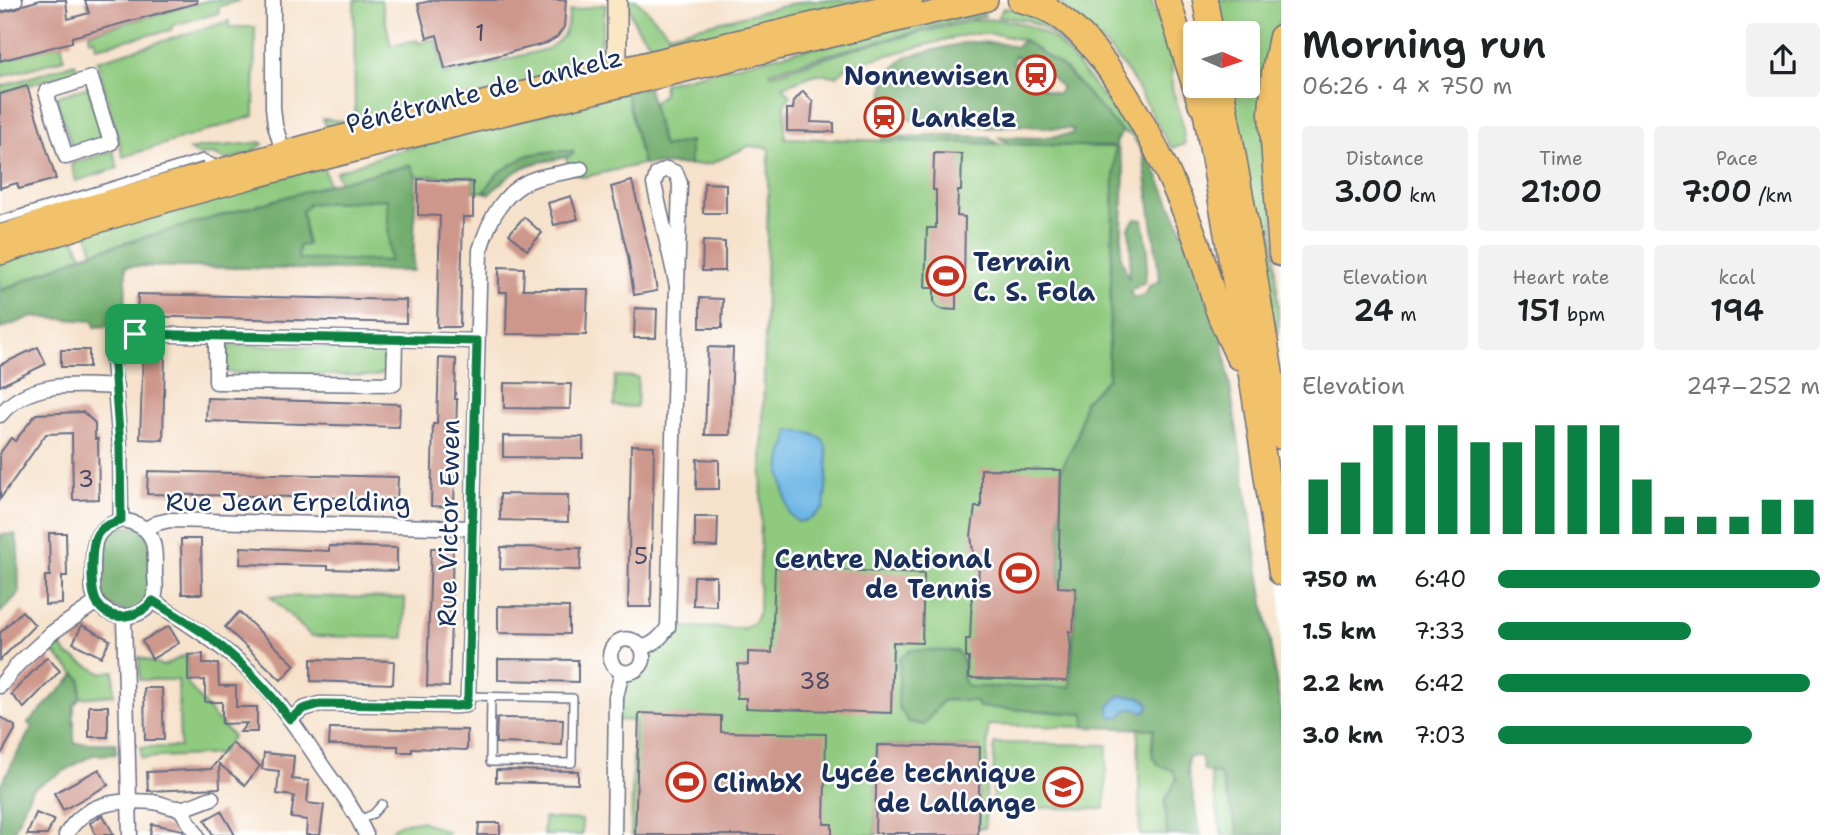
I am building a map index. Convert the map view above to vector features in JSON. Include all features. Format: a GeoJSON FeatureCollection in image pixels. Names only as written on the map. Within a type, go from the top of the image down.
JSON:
{"type":"FeatureCollection","features":[{"type":"Feature","properties":{"kind":"highway"},"geometry":{"type":"LineString","coordinates":[[1020,0],[1046,9],[1074,28],[1104,63],[1136,114],[1156,149],[1184,211],[1218,310],[1254,393]]}},
{"type":"Feature","properties":{"kind":"highway"},"geometry":{"type":"LineString","coordinates":[[1168,0],[1211,137]]}},
{"type":"Feature","properties":{"kind":"highway"},"geometry":{"type":"LineString","coordinates":[[1185,0],[1189,21]]}},
{"type":"Feature","properties":{"kind":"highway"},"geometry":{"type":"LineString","coordinates":[[1205,0],[1209,21]]}},
{"type":"Feature","properties":{"kind":"highway"},"geometry":{"type":"LineString","coordinates":[[1281,37],[1274,72],[1271,113],[1281,254]]}},
{"type":"Feature","properties":{"kind":"highway"},"geometry":{"type":"LineString","coordinates":[[1203,98],[1254,393],[1281,573]]}},
{"type":"Feature","properties":{"kind":"highway"},"geometry":{"type":"LineString","coordinates":[[1223,98],[1281,437]]}},
{"type":"Feature","properties":{"kind":"main road"},"geometry":{"type":"LineString","coordinates":[[617,0],[620,78]]}},
{"type":"Feature","properties":{"kind":"main road","name":"Pénétrante de Lankelz"},"geometry":{"type":"LineString","coordinates":[[0,254],[78,227],[209,189],[285,160],[620,78],[912,0]]}},
{"type":"Feature","properties":{"kind":"main road","name":"Pénétrante de Lankelz"},"geometry":{"type":"LineString","coordinates":[[0,236],[72,211],[222,168],[285,160],[504,114],[620,78],[987,0]]}},
{"type":"Feature","properties":{"kind":"street"},"geometry":{"type":"LineString","coordinates":[[0,4],[15,0]]}},
{"type":"Feature","properties":{"kind":"street"},"geometry":{"type":"LineString","coordinates":[[273,0],[273,107],[285,160]]}},
{"type":"Feature","properties":{"kind":"street"},"geometry":{"type":"LineString","coordinates":[[91,78],[111,143],[66,157],[46,92],[91,78]]}},
{"type":"Feature","properties":{"kind":"street","name":"Rue Victor Ewen"},"geometry":{"type":"LineString","coordinates":[[467,700],[480,250],[487,226],[498,207],[519,187],[535,179],[581,169]]}},
{"type":"Feature","properties":{"kind":"street"},"geometry":{"type":"LineString","coordinates":[[642,648],[663,636],[668,627],[680,183],[676,173],[667,169],[657,174],[654,184],[677,286]]}},
{"type":"Feature","properties":{"kind":"street"},"geometry":{"type":"LineString","coordinates":[[121,520],[120,447],[113,351],[126,336],[135,334],[477,341]]}},
{"type":"Feature","properties":{"kind":"street"},"geometry":{"type":"LineString","coordinates":[[216,336],[216,382],[394,384],[395,340]]}},
{"type":"Feature","properties":{"kind":"street"},"geometry":{"type":"LineString","coordinates":[[0,415],[22,396],[46,387],[116,387]]}},
{"type":"Feature","properties":{"kind":"street"},"geometry":{"type":"LineString","coordinates":[[121,520],[135,522],[146,529],[155,545],[156,591],[153,601],[145,610],[124,617],[114,615],[104,610],[93,592],[93,546],[98,533],[108,524],[121,520]]}},
{"type":"Feature","properties":{"kind":"street","name":"Rue Jean Erpelding"},"geometry":{"type":"LineString","coordinates":[[146,529],[170,520],[473,528]]}},
{"type":"Feature","properties":{"kind":"street"},"geometry":{"type":"LineString","coordinates":[[153,601],[208,636],[265,688],[354,810],[366,835]]}},
{"type":"Feature","properties":{"kind":"street"},"geometry":{"type":"LineString","coordinates":[[0,685],[18,664],[53,632],[97,602]]}},
{"type":"Feature","properties":{"kind":"street"},"geometry":{"type":"LineString","coordinates":[[124,617],[130,835]]}},
{"type":"Feature","properties":{"kind":"street"},"geometry":{"type":"LineString","coordinates":[[629,639],[639,643],[644,659],[633,671],[622,672],[613,666],[611,650],[618,641],[629,639]]}},
{"type":"Feature","properties":{"kind":"street"},"geometry":{"type":"LineString","coordinates":[[614,835],[616,697],[622,672]]}},
{"type":"Feature","properties":{"kind":"street"},"geometry":{"type":"LineString","coordinates":[[290,719],[303,709],[320,704],[456,706],[467,700]]}},
{"type":"Feature","properties":{"kind":"street"},"geometry":{"type":"LineString","coordinates":[[66,835],[79,818],[94,807],[111,802],[155,802],[180,808],[212,798]]}},
{"type":"Feature","properties":{"kind":"street"},"geometry":{"type":"LineString","coordinates":[[180,808],[197,835]]}},
{"type":"Feature","properties":{"kind":"lane"},"geometry":{"type":"LineString","coordinates":[[0,220],[203,158],[222,168]]}},
{"type":"Feature","properties":{"kind":"lane"},"geometry":{"type":"LineString","coordinates":[[467,700],[491,696],[573,698],[572,763],[490,762],[491,696]]}},
{"type":"Feature","properties":{"kind":"lane"},"geometry":{"type":"LineString","coordinates":[[359,820],[373,814],[382,804]]}},
{"type":"Feature","properties":{"kind":"green space"},"geometry":{"type":"Polygon","coordinates":[[[209,0],[240,0],[218,7],[219,13],[173,25],[171,30],[96,47],[94,38],[89,40],[89,33],[209,0]]]}},
{"type":"Feature","properties":{"kind":"green space"},"geometry":{"type":"Polygon","coordinates":[[[354,0],[381,0],[391,46],[436,39],[445,75],[547,49],[564,34],[570,11],[606,4],[600,49],[595,62],[586,68],[328,133],[323,119],[344,121],[355,117],[354,0]]]}},
{"type":"Feature","properties":{"kind":"green space"},"geometry":{"type":"Polygon","coordinates":[[[628,0],[637,0],[669,34],[808,0],[884,0],[657,54],[657,48],[641,33],[634,21],[628,0]]]}},
{"type":"Feature","properties":{"kind":"green space"},"geometry":{"type":"Polygon","coordinates":[[[1055,0],[1151,0],[1172,61],[1172,88],[1181,118],[1185,143],[1183,145],[1172,148],[1120,62],[1089,29],[1055,0]]]}},
{"type":"Feature","properties":{"kind":"green space"},"geometry":{"type":"Polygon","coordinates":[[[1214,0],[1281,0],[1281,20],[1272,46],[1273,211],[1279,333],[1275,333],[1232,98],[1260,98],[1260,21],[1218,21],[1214,0]]]}},
{"type":"Feature","properties":{"kind":"green space"},"geometry":{"type":"Polygon","coordinates":[[[979,7],[985,16],[964,19],[834,53],[770,72],[771,75],[864,46],[974,20],[1003,20],[1026,25],[1045,34],[1060,46],[1119,115],[1107,93],[1074,54],[1043,27],[1027,20],[998,17],[1003,8],[1022,10],[1045,19],[1064,32],[1081,49],[1112,90],[1147,152],[1143,154],[1132,135],[1122,132],[1064,68],[1023,40],[996,34],[969,34],[849,65],[837,76],[816,74],[783,86],[790,96],[785,104],[785,138],[1115,147],[1108,379],[1084,402],[1077,438],[1061,470],[1076,588],[1070,688],[969,687],[962,679],[964,662],[910,650],[900,659],[898,706],[910,722],[924,725],[943,700],[975,701],[980,707],[1085,714],[1085,727],[988,725],[985,828],[978,828],[980,747],[877,745],[875,832],[878,835],[631,835],[634,721],[616,720],[628,673],[668,627],[743,628],[754,623],[759,612],[769,148],[749,146],[710,164],[690,165],[689,141],[663,147],[652,104],[663,94],[664,83],[979,7]]]}},
{"type":"Feature","properties":{"kind":"green space"},"geometry":{"type":"Polygon","coordinates":[[[229,21],[229,27],[255,27],[254,116],[123,157],[97,61],[229,21]]]}},
{"type":"Feature","properties":{"kind":"green space"},"geometry":{"type":"Polygon","coordinates":[[[1023,40],[1064,68],[1122,132],[1116,142],[1124,170],[1121,257],[1129,279],[1129,228],[1135,219],[1143,220],[1148,251],[1145,282],[1130,291],[1134,299],[1145,295],[1150,285],[1160,281],[1143,154],[1147,152],[1218,310],[1281,712],[1281,835],[1239,835],[1220,774],[1204,771],[1201,756],[1188,757],[1188,771],[1201,835],[1167,835],[1165,801],[1177,779],[1173,770],[1160,766],[1152,757],[1154,729],[1085,727],[1084,714],[979,707],[975,701],[943,700],[924,725],[909,722],[898,706],[900,659],[910,650],[957,651],[964,662],[962,679],[969,687],[1070,687],[1076,589],[1058,587],[1061,470],[1077,438],[1084,402],[1108,378],[1115,147],[1010,144],[998,137],[1040,138],[1072,134],[1073,129],[1015,125],[989,128],[930,119],[913,120],[894,113],[883,101],[885,77],[905,57],[968,42],[1016,47],[1023,40]],[[1014,56],[1013,63],[1038,85],[1058,94],[1062,88],[1051,77],[1041,68],[1014,56]]]}},
{"type":"Feature","properties":{"kind":"green space"},"geometry":{"type":"Polygon","coordinates":[[[62,44],[64,59],[0,77],[0,61],[62,44]]]}},
{"type":"Feature","properties":{"kind":"green space"},"geometry":{"type":"Polygon","coordinates":[[[75,63],[78,70],[0,94],[0,87],[75,63]]]}},
{"type":"Feature","properties":{"kind":"green space"},"geometry":{"type":"Polygon","coordinates":[[[88,87],[104,140],[73,150],[56,97],[88,87]]]}},
{"type":"Feature","properties":{"kind":"green space"},"geometry":{"type":"Polygon","coordinates":[[[648,87],[663,147],[690,141],[690,165],[643,164],[626,92],[648,87]]]}},
{"type":"Feature","properties":{"kind":"green space"},"geometry":{"type":"Polygon","coordinates":[[[626,92],[643,164],[584,177],[569,172],[566,157],[573,154],[555,151],[528,155],[498,173],[484,192],[473,191],[473,177],[416,176],[411,165],[340,182],[336,172],[390,153],[626,92]]]}},
{"type":"Feature","properties":{"kind":"green space"},"geometry":{"type":"Polygon","coordinates":[[[882,136],[989,137],[998,144],[882,141],[882,136]]]}},
{"type":"Feature","properties":{"kind":"green space"},"geometry":{"type":"Polygon","coordinates":[[[260,142],[263,144],[249,154],[227,160],[212,154],[198,155],[189,150],[206,147],[260,142]]]}},
{"type":"Feature","properties":{"kind":"green space"},"geometry":{"type":"Polygon","coordinates":[[[113,151],[118,168],[76,181],[71,164],[113,151]]]}},
{"type":"Feature","properties":{"kind":"green space"},"geometry":{"type":"Polygon","coordinates":[[[573,151],[573,154],[529,165],[512,174],[489,194],[484,192],[498,173],[528,155],[573,151]]]}},
{"type":"Feature","properties":{"kind":"green space"},"geometry":{"type":"Polygon","coordinates":[[[323,165],[329,185],[93,252],[87,232],[323,165]]]}},
{"type":"Feature","properties":{"kind":"green space"},"geometry":{"type":"Polygon","coordinates":[[[411,165],[416,176],[413,271],[126,266],[125,325],[95,327],[94,321],[31,317],[0,329],[0,291],[87,254],[334,183],[411,165]],[[387,199],[309,204],[302,211],[307,245],[299,246],[298,259],[390,261],[387,199]]]}},
{"type":"Feature","properties":{"kind":"green space"},"geometry":{"type":"Polygon","coordinates":[[[387,199],[390,261],[298,259],[299,245],[307,244],[302,210],[309,204],[387,199]]]}},
{"type":"Feature","properties":{"kind":"green space"},"geometry":{"type":"Polygon","coordinates":[[[74,237],[82,256],[0,291],[0,262],[74,237]]]}},
{"type":"Feature","properties":{"kind":"green space"},"geometry":{"type":"Polygon","coordinates":[[[235,345],[376,348],[386,354],[389,363],[385,371],[374,376],[228,372],[222,366],[222,351],[235,345]]]}},
{"type":"Feature","properties":{"kind":"green space"},"geometry":{"type":"Polygon","coordinates":[[[615,376],[638,377],[637,407],[614,406],[615,376]]]}},
{"type":"Feature","properties":{"kind":"green space"},"geometry":{"type":"Polygon","coordinates":[[[108,524],[146,529],[156,591],[135,614],[97,602],[98,533],[108,524]]]}},
{"type":"Feature","properties":{"kind":"green space"},"geometry":{"type":"Polygon","coordinates":[[[15,534],[18,546],[19,593],[0,613],[0,535],[15,534]]]}},
{"type":"Feature","properties":{"kind":"green space"},"geometry":{"type":"Polygon","coordinates":[[[270,596],[405,598],[404,638],[311,636],[270,596]]]}},
{"type":"Feature","properties":{"kind":"green space"},"geometry":{"type":"Polygon","coordinates":[[[57,639],[66,654],[101,673],[114,671],[114,695],[80,698],[81,680],[52,651],[56,647],[53,643],[57,639]]]}},
{"type":"Feature","properties":{"kind":"green space"},"geometry":{"type":"Polygon","coordinates":[[[187,654],[188,684],[233,736],[221,754],[141,758],[141,747],[180,747],[178,680],[140,680],[139,657],[163,666],[187,654]]]}},
{"type":"Feature","properties":{"kind":"green space"},"geometry":{"type":"Polygon","coordinates":[[[76,674],[81,680],[80,698],[74,705],[74,743],[116,743],[116,754],[93,755],[32,789],[12,835],[0,835],[0,786],[32,727],[28,723],[76,674]]]}},
{"type":"Feature","properties":{"kind":"green space"},"geometry":{"type":"Polygon","coordinates":[[[1138,729],[1155,729],[1153,756],[1160,764],[1173,770],[1177,779],[1165,801],[1167,835],[1140,835],[1138,729]]]}},
{"type":"Feature","properties":{"kind":"green space"},"geometry":{"type":"Polygon","coordinates":[[[994,743],[1107,745],[1105,809],[993,807],[994,743]]]}},
{"type":"Feature","properties":{"kind":"green space"},"geometry":{"type":"Polygon","coordinates":[[[1210,773],[1220,774],[1239,835],[1222,835],[1210,773]]]}},
{"type":"Feature","properties":{"kind":"green space"},"geometry":{"type":"Polygon","coordinates":[[[544,818],[582,820],[582,835],[543,835],[544,818]]]}},
{"type":"Feature","properties":{"kind":"green space"},"geometry":{"type":"Polygon","coordinates":[[[421,821],[448,832],[445,835],[392,835],[392,830],[398,825],[421,821]]]}},
{"type":"Feature","properties":{"kind":"water"},"geometry":{"type":"Polygon","coordinates":[[[789,430],[818,436],[827,451],[824,508],[810,519],[798,522],[789,514],[780,472],[789,430]]]}},
{"type":"Feature","properties":{"kind":"water"},"geometry":{"type":"Polygon","coordinates":[[[1119,696],[1140,697],[1149,705],[1143,712],[1130,709],[1121,716],[1112,717],[1109,706],[1119,696]]]}},
{"type":"Feature","properties":{"kind":"building"},"geometry":{"type":"Polygon","coordinates":[[[40,0],[66,0],[68,19],[89,13],[85,0],[197,0],[197,3],[72,37],[72,42],[0,61],[0,13],[40,0]]]}},
{"type":"Feature","properties":{"kind":"building"},"geometry":{"type":"Polygon","coordinates":[[[434,0],[566,0],[564,27],[557,37],[547,43],[445,69],[437,35],[427,38],[418,4],[434,0]]]}},
{"type":"Feature","properties":{"kind":"building"},"geometry":{"type":"Polygon","coordinates":[[[27,86],[56,179],[19,189],[17,183],[0,188],[0,94],[27,86]]]}},
{"type":"Feature","properties":{"kind":"building"},"geometry":{"type":"Polygon","coordinates":[[[803,91],[813,102],[811,122],[834,123],[834,132],[787,131],[787,109],[793,109],[794,101],[803,91]]]}},
{"type":"Feature","properties":{"kind":"building"},"geometry":{"type":"Polygon","coordinates":[[[934,153],[962,154],[957,216],[965,217],[964,288],[956,288],[956,310],[937,307],[934,302],[934,288],[925,288],[927,228],[936,228],[934,153]]]}},
{"type":"Feature","properties":{"kind":"building"},"geometry":{"type":"Polygon","coordinates":[[[418,179],[473,182],[473,217],[463,217],[460,327],[437,327],[440,216],[418,215],[418,179]]]}},
{"type":"Feature","properties":{"kind":"building"},"geometry":{"type":"Polygon","coordinates":[[[632,181],[657,291],[634,295],[628,256],[611,187],[632,181]]]}},
{"type":"Feature","properties":{"kind":"building"},"geometry":{"type":"Polygon","coordinates":[[[704,183],[726,184],[726,213],[703,213],[704,183]]]}},
{"type":"Feature","properties":{"kind":"building"},"geometry":{"type":"Polygon","coordinates":[[[571,196],[578,219],[554,225],[548,203],[571,196]]]}},
{"type":"Feature","properties":{"kind":"building"},"geometry":{"type":"Polygon","coordinates":[[[524,217],[542,233],[527,250],[509,234],[524,217]]]}},
{"type":"Feature","properties":{"kind":"building"},"geometry":{"type":"Polygon","coordinates":[[[703,241],[725,242],[725,271],[702,271],[703,241]]]}},
{"type":"Feature","properties":{"kind":"building"},"geometry":{"type":"Polygon","coordinates":[[[499,267],[524,268],[523,289],[588,289],[586,335],[506,334],[507,292],[499,292],[499,267]]]}},
{"type":"Feature","properties":{"kind":"building"},"geometry":{"type":"Polygon","coordinates":[[[138,294],[406,300],[406,323],[137,316],[138,294]]]}},
{"type":"Feature","properties":{"kind":"building"},"geometry":{"type":"Polygon","coordinates":[[[700,298],[723,299],[722,328],[700,328],[700,298]]]}},
{"type":"Feature","properties":{"kind":"building"},"geometry":{"type":"Polygon","coordinates":[[[635,308],[657,309],[656,338],[634,338],[635,308]]]}},
{"type":"Feature","properties":{"kind":"building"},"geometry":{"type":"Polygon","coordinates":[[[38,347],[46,364],[0,386],[0,365],[38,347]]]}},
{"type":"Feature","properties":{"kind":"building"},"geometry":{"type":"Polygon","coordinates":[[[708,347],[733,348],[730,435],[705,435],[708,347]]]}},
{"type":"Feature","properties":{"kind":"building"},"geometry":{"type":"Polygon","coordinates":[[[61,350],[89,350],[89,367],[61,367],[61,350]]]}},
{"type":"Feature","properties":{"kind":"building"},"geometry":{"type":"Polygon","coordinates":[[[143,353],[165,353],[163,440],[140,439],[143,353]]]}},
{"type":"Feature","properties":{"kind":"building"},"geometry":{"type":"Polygon","coordinates":[[[439,358],[456,359],[454,507],[431,506],[433,424],[437,424],[439,358]]]}},
{"type":"Feature","properties":{"kind":"building"},"geometry":{"type":"Polygon","coordinates":[[[504,383],[571,384],[570,409],[504,408],[504,383]]]}},
{"type":"Feature","properties":{"kind":"building"},"geometry":{"type":"Polygon","coordinates":[[[207,398],[400,404],[399,427],[206,421],[207,398]]]}},
{"type":"Feature","properties":{"kind":"building"},"geometry":{"type":"Polygon","coordinates":[[[83,412],[95,423],[95,439],[98,439],[99,499],[73,500],[72,433],[46,434],[0,499],[0,453],[11,438],[15,441],[36,414],[83,412]]]}},
{"type":"Feature","properties":{"kind":"building"},"geometry":{"type":"Polygon","coordinates":[[[503,436],[583,437],[583,458],[503,457],[503,436]]]}},
{"type":"Feature","properties":{"kind":"building"},"geometry":{"type":"Polygon","coordinates":[[[631,445],[654,446],[651,607],[628,607],[631,445]]]}},
{"type":"Feature","properties":{"kind":"building"},"geometry":{"type":"Polygon","coordinates":[[[697,459],[719,460],[719,489],[696,489],[697,459]]]}},
{"type":"Feature","properties":{"kind":"building","name":"Centre National de Tennis"},"geometry":{"type":"Polygon","coordinates":[[[981,469],[1061,470],[1058,587],[1076,588],[1073,632],[1069,631],[1071,649],[1067,681],[969,678],[966,639],[970,639],[972,595],[978,595],[979,560],[974,559],[971,536],[975,507],[981,507],[981,469]]]}},
{"type":"Feature","properties":{"kind":"building"},"geometry":{"type":"Polygon","coordinates":[[[148,471],[398,477],[397,499],[147,494],[148,471]]]}},
{"type":"Feature","properties":{"kind":"building"},"geometry":{"type":"Polygon","coordinates":[[[500,494],[568,495],[568,522],[500,520],[500,494]]]}},
{"type":"Feature","properties":{"kind":"building"},"geometry":{"type":"Polygon","coordinates":[[[695,517],[718,517],[717,547],[695,546],[695,517]]]}},
{"type":"Feature","properties":{"kind":"building"},"geometry":{"type":"Polygon","coordinates":[[[49,533],[66,533],[67,576],[62,576],[62,604],[45,605],[45,576],[50,576],[49,533]]]}},
{"type":"Feature","properties":{"kind":"building"},"geometry":{"type":"Polygon","coordinates":[[[181,539],[201,539],[202,594],[182,594],[181,539]]]}},
{"type":"Feature","properties":{"kind":"building"},"geometry":{"type":"Polygon","coordinates":[[[329,546],[397,548],[397,571],[240,564],[241,547],[329,551],[329,546]]]}},
{"type":"Feature","properties":{"kind":"building"},"geometry":{"type":"Polygon","coordinates":[[[501,547],[581,548],[580,570],[500,569],[501,547]]]}},
{"type":"Feature","properties":{"kind":"building"},"geometry":{"type":"Polygon","coordinates":[[[431,548],[453,548],[449,687],[427,686],[431,548]]]}},
{"type":"Feature","properties":{"kind":"building"},"geometry":{"type":"Polygon","coordinates":[[[775,567],[924,574],[922,643],[893,642],[891,713],[746,708],[746,698],[737,698],[738,664],[748,665],[748,652],[772,653],[775,567]]]}},
{"type":"Feature","properties":{"kind":"building"},"geometry":{"type":"Polygon","coordinates":[[[694,576],[716,576],[716,606],[693,605],[694,576]]]}},
{"type":"Feature","properties":{"kind":"building"},"geometry":{"type":"Polygon","coordinates":[[[498,606],[569,607],[569,634],[498,633],[498,606]]]}},
{"type":"Feature","properties":{"kind":"building"},"geometry":{"type":"Polygon","coordinates":[[[22,611],[35,625],[0,660],[0,633],[22,611]]]}},
{"type":"Feature","properties":{"kind":"building"},"geometry":{"type":"Polygon","coordinates":[[[239,612],[295,665],[281,680],[225,627],[239,612]]]}},
{"type":"Feature","properties":{"kind":"building"},"geometry":{"type":"Polygon","coordinates":[[[82,625],[110,640],[101,657],[73,643],[82,625]]]}},
{"type":"Feature","properties":{"kind":"building"},"geometry":{"type":"Polygon","coordinates":[[[169,626],[179,643],[152,659],[142,641],[169,626]]]}},
{"type":"Feature","properties":{"kind":"building"},"geometry":{"type":"Polygon","coordinates":[[[203,654],[203,664],[218,664],[219,686],[236,686],[236,707],[257,707],[257,732],[240,732],[247,723],[222,724],[222,702],[205,702],[205,680],[188,681],[188,655],[203,654]]]}},
{"type":"Feature","properties":{"kind":"building"},"geometry":{"type":"Polygon","coordinates":[[[47,657],[60,671],[24,708],[11,694],[47,657]]]}},
{"type":"Feature","properties":{"kind":"building"},"geometry":{"type":"Polygon","coordinates":[[[311,659],[394,661],[393,684],[311,681],[311,659]]]}},
{"type":"Feature","properties":{"kind":"building"},"geometry":{"type":"Polygon","coordinates":[[[498,659],[578,660],[578,682],[498,680],[498,659]]]}},
{"type":"Feature","properties":{"kind":"building"},"geometry":{"type":"Polygon","coordinates":[[[144,688],[162,688],[164,740],[145,740],[144,688]]]}},
{"type":"Feature","properties":{"kind":"building"},"geometry":{"type":"Polygon","coordinates":[[[89,706],[108,706],[108,737],[89,737],[89,706]]]}},
{"type":"Feature","properties":{"kind":"building"},"geometry":{"type":"Polygon","coordinates":[[[639,713],[721,716],[721,732],[826,734],[824,824],[832,824],[832,835],[635,835],[639,713]]]}},
{"type":"Feature","properties":{"kind":"building"},"geometry":{"type":"Polygon","coordinates":[[[0,717],[15,726],[15,730],[0,756],[0,717]]]}},
{"type":"Feature","properties":{"kind":"building"},"geometry":{"type":"Polygon","coordinates":[[[497,718],[563,719],[562,745],[496,743],[497,718]]]}},
{"type":"Feature","properties":{"kind":"building"},"geometry":{"type":"Polygon","coordinates":[[[330,728],[467,730],[467,750],[412,748],[412,752],[398,752],[398,746],[329,745],[330,728]]]}},
{"type":"Feature","properties":{"kind":"building"},"geometry":{"type":"Polygon","coordinates":[[[232,743],[260,766],[245,785],[219,764],[220,788],[148,791],[147,772],[211,769],[232,743]]]}},
{"type":"Feature","properties":{"kind":"building"},"geometry":{"type":"Polygon","coordinates":[[[877,745],[980,747],[978,835],[875,833],[877,745]]]}},
{"type":"Feature","properties":{"kind":"building"},"geometry":{"type":"Polygon","coordinates":[[[264,753],[294,756],[292,779],[309,781],[307,803],[324,805],[320,835],[306,835],[307,820],[291,818],[294,796],[277,794],[279,771],[262,769],[264,753]]]}},
{"type":"Feature","properties":{"kind":"building"},"geometry":{"type":"Polygon","coordinates":[[[99,769],[108,785],[63,810],[54,793],[99,769]]]}},
{"type":"Feature","properties":{"kind":"building"},"geometry":{"type":"Polygon","coordinates":[[[496,770],[578,771],[578,784],[496,782],[496,770]]]}},
{"type":"Feature","properties":{"kind":"building"},"geometry":{"type":"Polygon","coordinates":[[[221,811],[235,835],[213,835],[205,820],[221,811]]]}},
{"type":"Feature","properties":{"kind":"building"},"geometry":{"type":"Polygon","coordinates":[[[36,813],[54,820],[47,835],[27,835],[36,813]]]}},
{"type":"Feature","properties":{"kind":"building"},"geometry":{"type":"Polygon","coordinates":[[[103,815],[114,835],[96,835],[90,823],[103,815]]]}},
{"type":"Feature","properties":{"kind":"building"},"geometry":{"type":"Polygon","coordinates":[[[479,823],[500,823],[500,835],[478,835],[479,823]]]}},
{"type":"Feature","properties":{"kind":"building"},"geometry":{"type":"Polygon","coordinates":[[[152,824],[183,830],[184,835],[150,835],[152,824]]]}},
{"type":"Feature","properties":{"kind":"place","name":"Nonnewisen"},"geometry":{"type":"Point","coordinates":[1036,75]}},
{"type":"Feature","properties":{"kind":"place","name":"Lankelz"},"geometry":{"type":"Point","coordinates":[884,117]}},
{"type":"Feature","properties":{"kind":"place","name":"Terrain C. S. Fola"},"geometry":{"type":"Point","coordinates":[946,276]}},
{"type":"Feature","properties":{"kind":"place","name":"Centre National de Tennis"},"geometry":{"type":"Point","coordinates":[1019,573]}},
{"type":"Feature","properties":{"kind":"place","name":"ClimbX"},"geometry":{"type":"Point","coordinates":[686,782]}},
{"type":"Feature","properties":{"kind":"place","name":"Lycée technique de Lallange"},"geometry":{"type":"Point","coordinates":[1063,787]}},
{"type":"Feature","properties":{"kind":"route"},"geometry":{"type":"LineString","coordinates":[[135,334],[477,341],[466,705],[320,704],[303,709],[290,719],[265,688],[234,658],[208,636],[153,601],[145,610],[124,617],[104,610],[93,592],[93,546],[98,533],[108,524],[121,520],[120,447],[113,351],[120,340],[135,334]]}}]}
